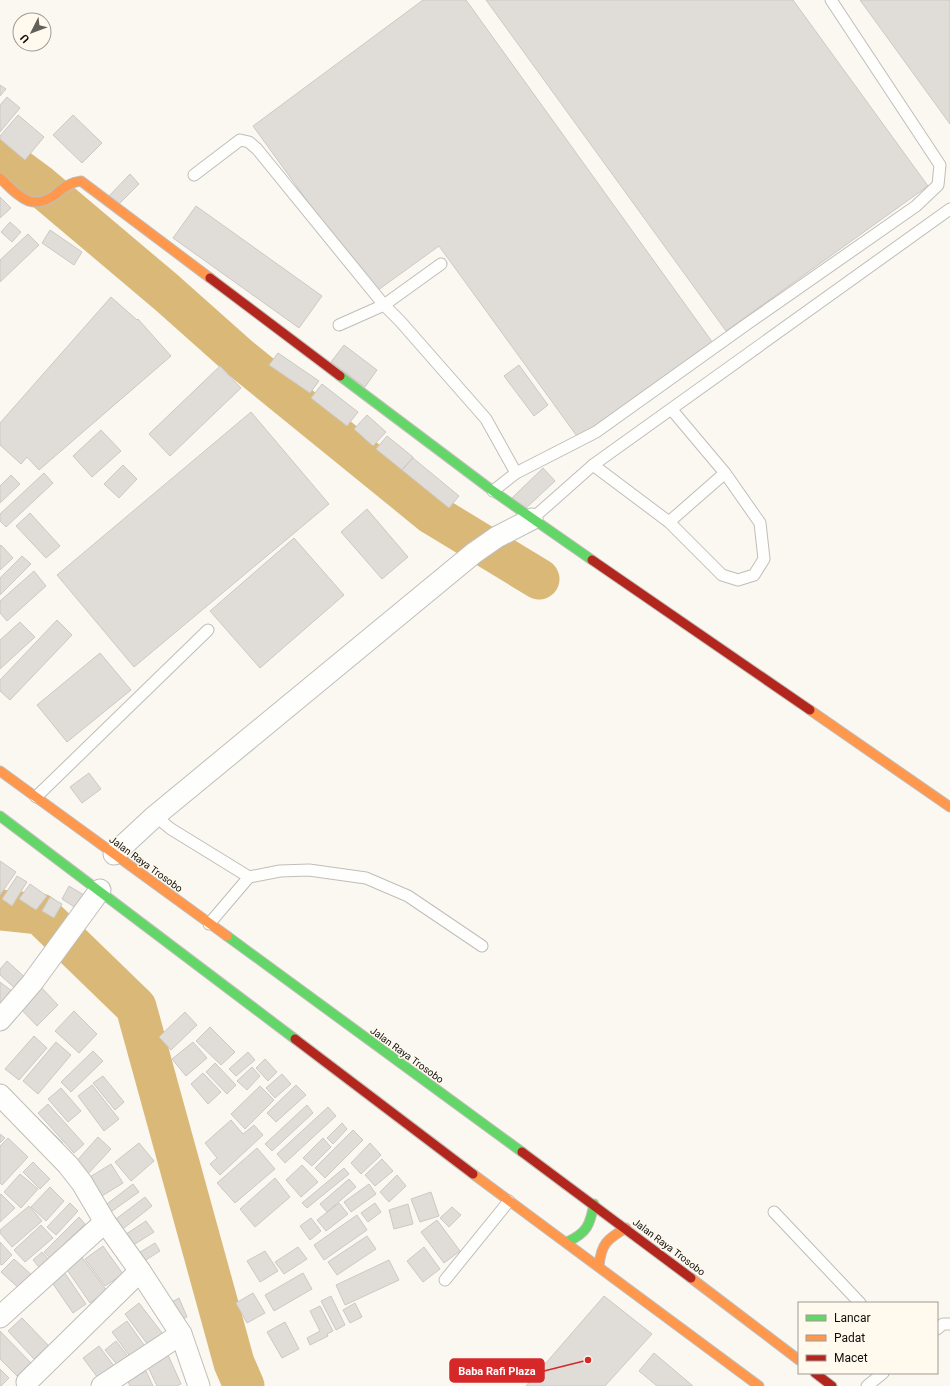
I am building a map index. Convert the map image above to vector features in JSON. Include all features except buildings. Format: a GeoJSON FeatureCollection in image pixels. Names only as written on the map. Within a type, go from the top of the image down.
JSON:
{"type":"FeatureCollection","features":[{"type":"Feature","properties":{"kind":"main road"},"geometry":{"type":"LineString","coordinates":[[0,178],[27,201],[40,203],[47,201],[74,180],[81,180],[492,491],[950,807]]}},
{"type":"Feature","properties":{"kind":"main road","name":"Jalan Raya Trosobo"},"geometry":{"type":"LineString","coordinates":[[0,771],[594,1204],[798,1359]]}},
{"type":"Feature","properties":{"kind":"main road"},"geometry":{"type":"LineString","coordinates":[[0,816],[100,890],[509,1201],[567,1242],[759,1386]]}},
{"type":"Feature","properties":{"kind":"main road"},"geometry":{"type":"LineString","coordinates":[[567,1242],[581,1237],[591,1223],[594,1204]]}},
{"type":"Feature","properties":{"kind":"main road"},"geometry":{"type":"LineString","coordinates":[[599,1266],[600,1249],[609,1238],[626,1228]]}},
{"type":"Feature","properties":{"kind":"main road"},"geometry":{"type":"LineString","coordinates":[[817,1374],[832,1386]]}},
{"type":"Feature","properties":{"kind":"street"},"geometry":{"type":"LineString","coordinates":[[114,854],[155,816],[474,553],[497,537],[532,519]]}},
{"type":"Feature","properties":{"kind":"street"},"geometry":{"type":"LineString","coordinates":[[0,1020],[32,983],[100,890]]}},
{"type":"Feature","properties":{"kind":"street"},"geometry":{"type":"LineString","coordinates":[[0,1095],[68,1165],[82,1182],[105,1222],[140,1271],[181,1334],[194,1384]]}},
{"type":"Feature","properties":{"kind":"street"},"geometry":{"type":"LineString","coordinates":[[0,1318],[105,1222]]}},
{"type":"Feature","properties":{"kind":"street"},"geometry":{"type":"LineString","coordinates":[[27,1382],[140,1271]]}},
{"type":"Feature","properties":{"kind":"street"},"geometry":{"type":"LineString","coordinates":[[102,1386],[181,1334]]}},
{"type":"Feature","properties":{"kind":"lane"},"geometry":{"type":"LineString","coordinates":[[492,491],[516,474],[596,432],[916,206],[938,185],[940,165],[831,0]]}},
{"type":"Feature","properties":{"kind":"lane"},"geometry":{"type":"LineString","coordinates":[[194,175],[240,140],[250,142],[384,305],[400,321],[486,419],[516,474]]}},
{"type":"Feature","properties":{"kind":"lane"},"geometry":{"type":"LineString","coordinates":[[532,519],[593,465],[672,410],[950,209]]}},
{"type":"Feature","properties":{"kind":"lane"},"geometry":{"type":"LineString","coordinates":[[339,325],[384,305],[441,264]]}},
{"type":"Feature","properties":{"kind":"lane"},"geometry":{"type":"LineString","coordinates":[[593,465],[669,522],[722,575],[738,580],[754,575],[764,559],[760,523],[725,473],[672,410]]}},
{"type":"Feature","properties":{"kind":"lane"},"geometry":{"type":"LineString","coordinates":[[669,522],[725,473]]}},
{"type":"Feature","properties":{"kind":"lane"},"geometry":{"type":"LineString","coordinates":[[36,797],[208,630]]}},
{"type":"Feature","properties":{"kind":"lane"},"geometry":{"type":"LineString","coordinates":[[155,816],[171,829],[249,878]]}},
{"type":"Feature","properties":{"kind":"lane"},"geometry":{"type":"LineString","coordinates":[[209,924],[249,878],[280,871],[309,870],[366,878],[408,896],[482,946]]}},
{"type":"Feature","properties":{"kind":"lane"},"geometry":{"type":"LineString","coordinates":[[446,1280],[509,1201]]}},
{"type":"Feature","properties":{"kind":"lane"},"geometry":{"type":"LineString","coordinates":[[774,1212],[859,1302]]}},
{"type":"Feature","properties":{"kind":"lane"},"geometry":{"type":"LineString","coordinates":[[938,1328],[943,1324],[950,1324]]}},
{"type":"Feature","properties":{"kind":"lane"},"geometry":{"type":"LineString","coordinates":[[867,1386],[882,1374]]}},
{"type":"Feature","properties":{"kind":"waterway"},"geometry":{"type":"LineString","coordinates":[[0,156],[38,184],[166,292],[239,357],[432,514],[539,579]]}},
{"type":"Feature","properties":{"kind":"waterway"},"geometry":{"type":"LineString","coordinates":[[0,910],[40,914],[136,1007],[234,1363],[244,1386]]}},
{"type":"Feature","properties":{"kind":"traffic: fast"},"geometry":{"type":"LineString","coordinates":[[340,376],[493,491],[592,560]]}},
{"type":"Feature","properties":{"kind":"traffic: fast"},"geometry":{"type":"LineString","coordinates":[[0,816],[295,1039]]}},
{"type":"Feature","properties":{"kind":"traffic: fast"},"geometry":{"type":"LineString","coordinates":[[227,936],[522,1152]]}},
{"type":"Feature","properties":{"kind":"traffic: fast"},"geometry":{"type":"LineString","coordinates":[[567,1242],[574,1239],[586,1228],[591,1218],[594,1204]]}},
{"type":"Feature","properties":{"kind":"traffic: slow"},"geometry":{"type":"LineString","coordinates":[[0,178],[19,196],[32,202],[39,202],[47,199],[68,185],[81,181],[210,278]]}},
{"type":"Feature","properties":{"kind":"traffic: slow"},"geometry":{"type":"LineString","coordinates":[[810,710],[950,807]]}},
{"type":"Feature","properties":{"kind":"traffic: slow"},"geometry":{"type":"LineString","coordinates":[[0,771],[227,936]]}},
{"type":"Feature","properties":{"kind":"traffic: slow"},"geometry":{"type":"LineString","coordinates":[[473,1174],[759,1386]]}},
{"type":"Feature","properties":{"kind":"traffic: slow"},"geometry":{"type":"LineString","coordinates":[[599,1266],[603,1247],[614,1235],[626,1228]]}},
{"type":"Feature","properties":{"kind":"traffic: slow"},"geometry":{"type":"LineString","coordinates":[[691,1278],[798,1359]]}},
{"type":"Feature","properties":{"kind":"traffic: jam"},"geometry":{"type":"LineString","coordinates":[[210,278],[340,376]]}},
{"type":"Feature","properties":{"kind":"traffic: jam"},"geometry":{"type":"LineString","coordinates":[[592,560],[810,710]]}},
{"type":"Feature","properties":{"kind":"traffic: jam"},"geometry":{"type":"LineString","coordinates":[[295,1039],[473,1174]]}},
{"type":"Feature","properties":{"kind":"traffic: jam"},"geometry":{"type":"LineString","coordinates":[[522,1152],[691,1278]]}},
{"type":"Feature","properties":{"kind":"traffic: jam"},"geometry":{"type":"LineString","coordinates":[[816,1374],[832,1386]]}},
{"type":"Feature","properties":{"kind":"place","name":"Baba Rafi Plaza"},"geometry":{"type":"Point","coordinates":[588,1360]}}]}
